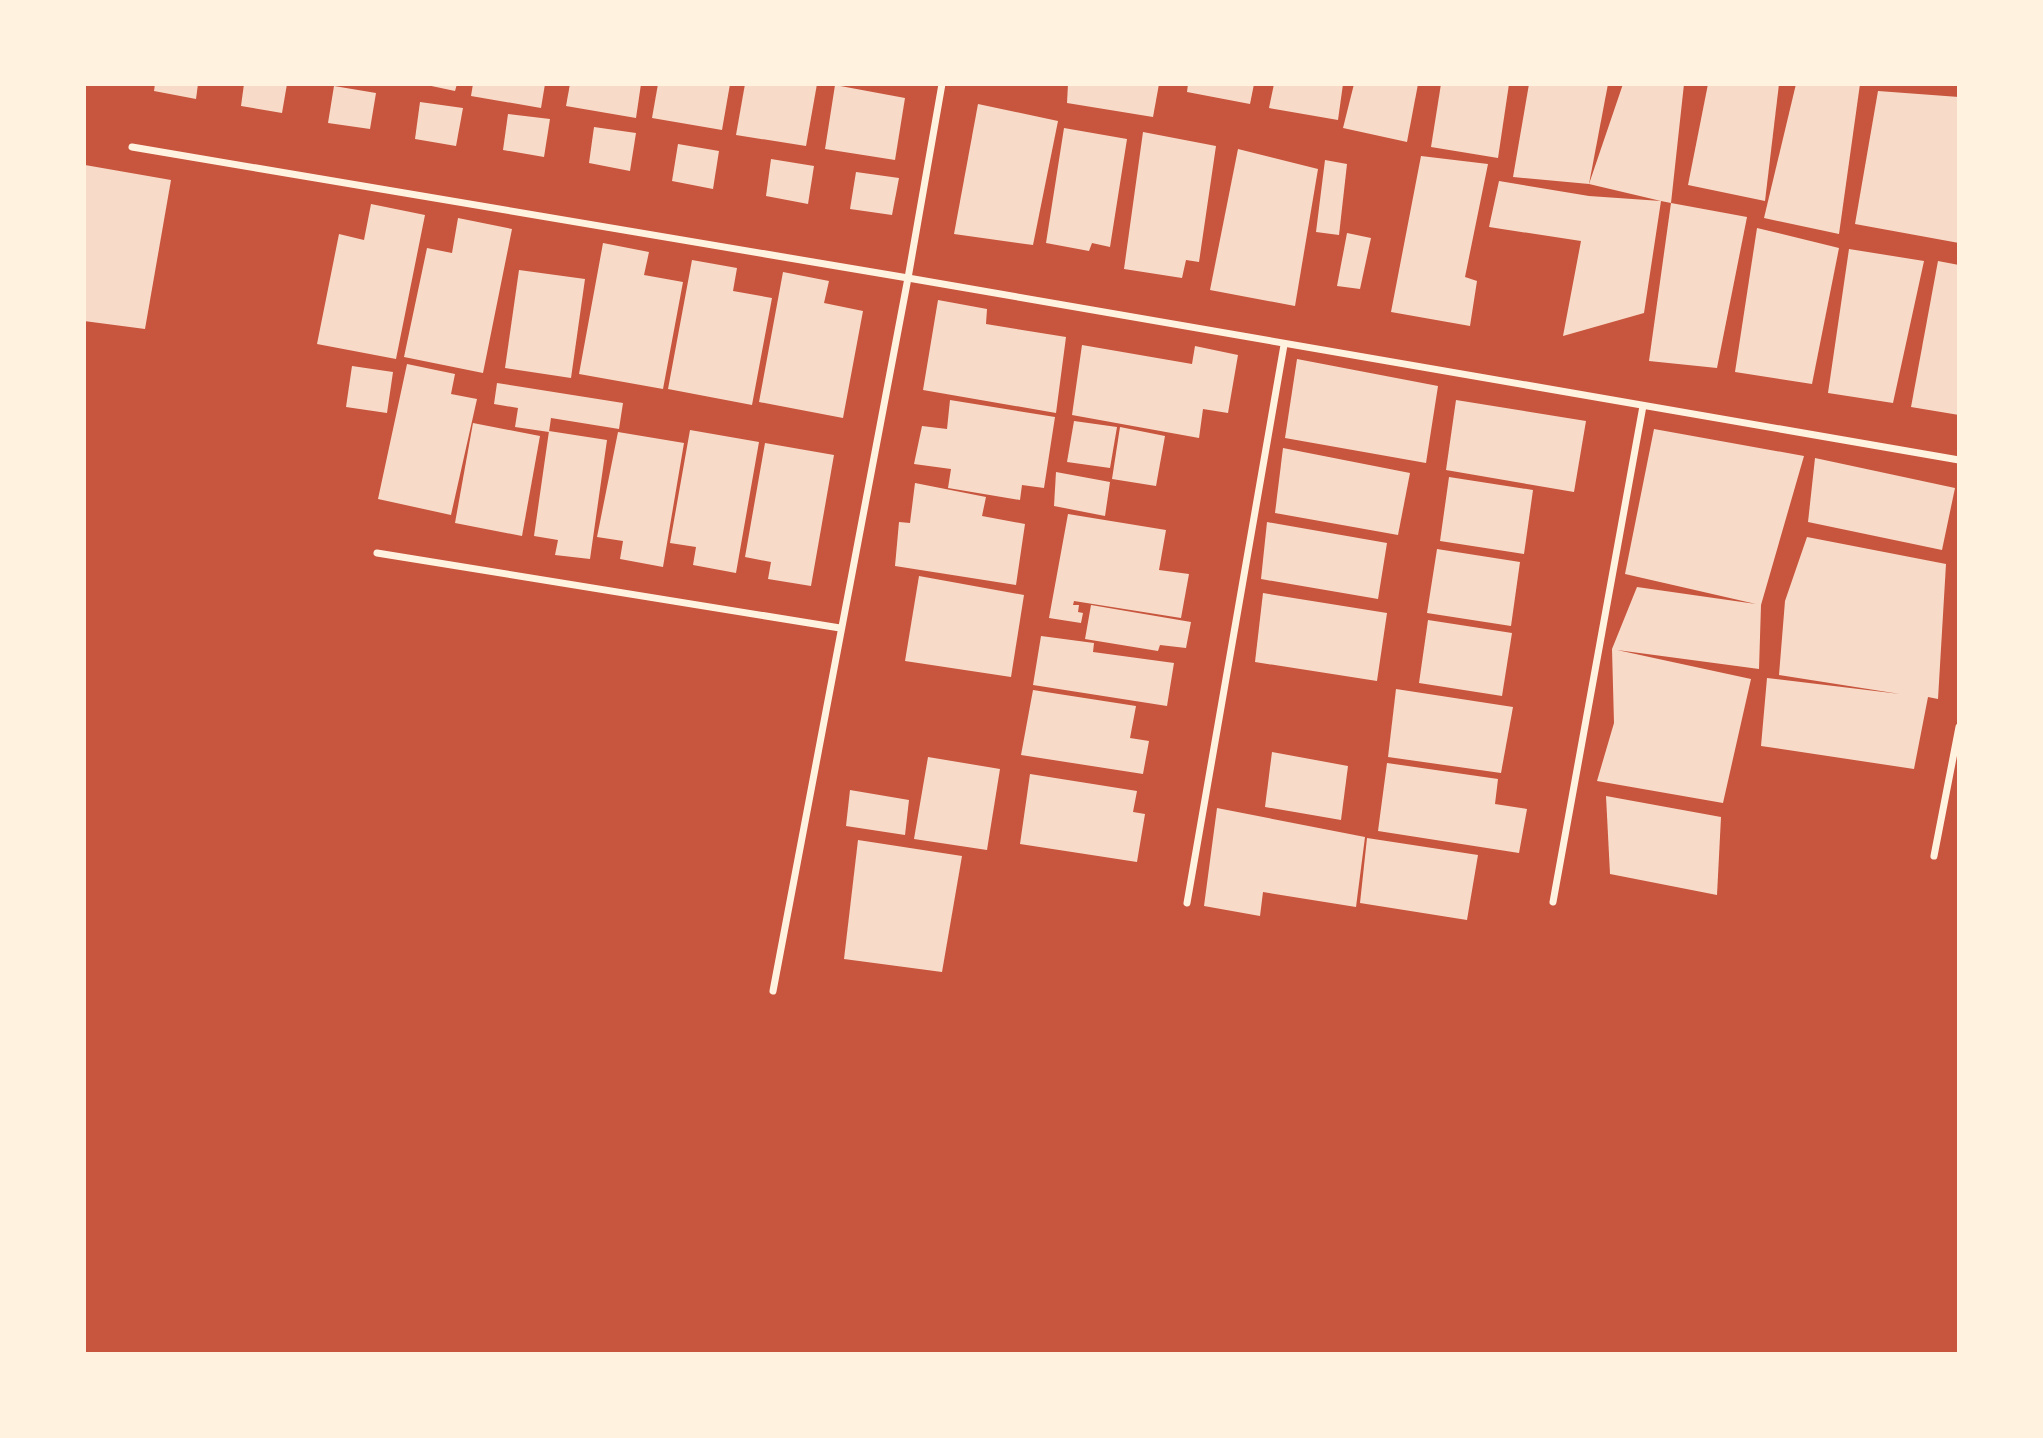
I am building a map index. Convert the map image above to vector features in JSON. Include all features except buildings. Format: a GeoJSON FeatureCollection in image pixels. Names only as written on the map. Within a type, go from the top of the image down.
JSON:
{"type":"FeatureCollection","features":[{"type":"Feature","properties":{"kind":"street"},"geometry":{"type":"LineString","coordinates":[[773,991],[908,278],[942,84]]}},
{"type":"Feature","properties":{"kind":"street"},"geometry":{"type":"LineString","coordinates":[[132,147],[1959,460]]}},
{"type":"Feature","properties":{"kind":"street"},"geometry":{"type":"LineString","coordinates":[[1186,902],[1284,345]]}},
{"type":"Feature","properties":{"kind":"street"},"geometry":{"type":"LineString","coordinates":[[1553,902],[1643,406]]}},
{"type":"Feature","properties":{"kind":"street"},"geometry":{"type":"LineString","coordinates":[[377,553],[840,628]]}},
{"type":"Feature","properties":{"kind":"street"},"geometry":{"type":"LineString","coordinates":[[1934,856],[1959,727]]}}]}
